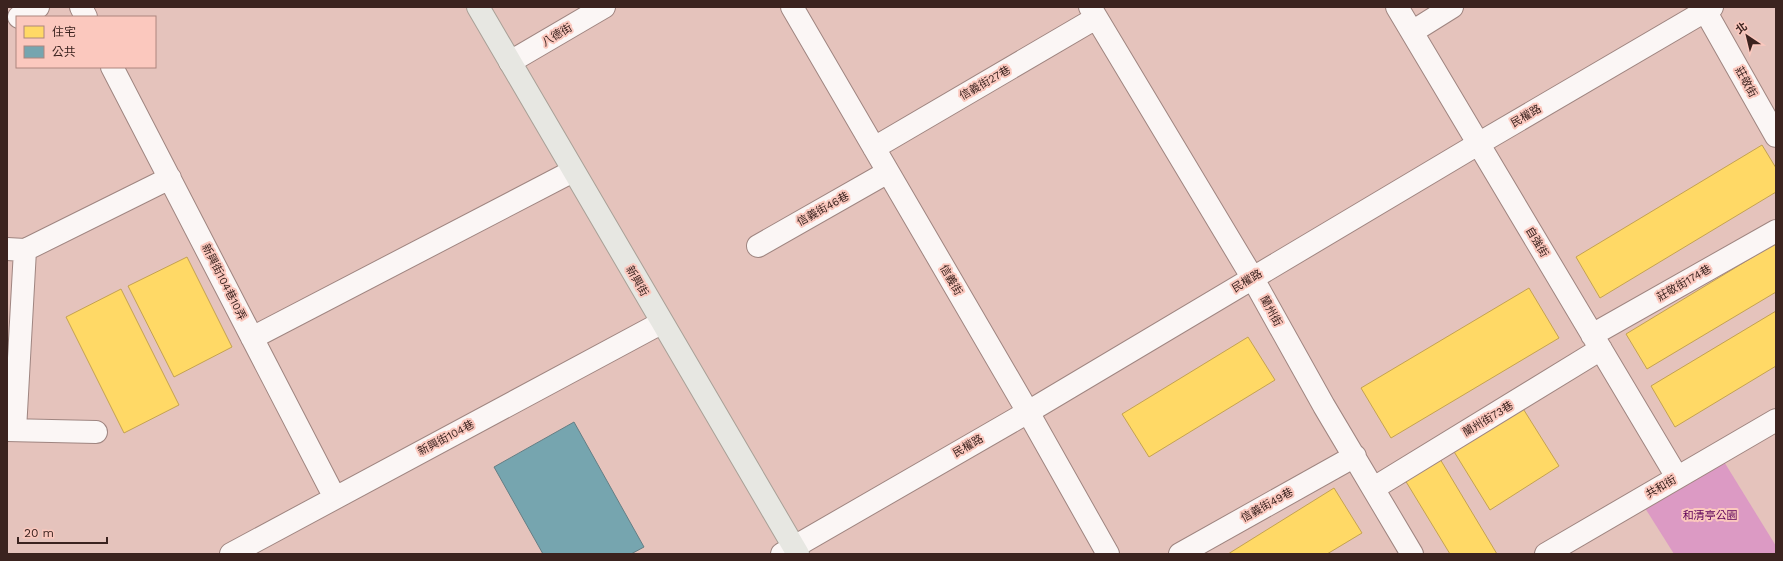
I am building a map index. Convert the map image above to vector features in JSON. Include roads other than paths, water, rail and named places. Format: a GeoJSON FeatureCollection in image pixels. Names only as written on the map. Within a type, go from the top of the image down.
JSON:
{"type":"FeatureCollection","features":[{"type":"Feature","properties":{"kind":"main road","name":"新興街"},"geometry":{"type":"LineString","coordinates":[[478,7],[661,323],[791,552]]}},
{"type":"Feature","properties":{"kind":"street"},"geometry":{"type":"LineString","coordinates":[[20,16],[38,7]]}},
{"type":"Feature","properties":{"kind":"street"},"geometry":{"type":"LineString","coordinates":[[81,7],[86,16]]}},
{"type":"Feature","properties":{"kind":"street","name":"八德街"},"geometry":{"type":"LineString","coordinates":[[510,62],[604,7]]}},
{"type":"Feature","properties":{"kind":"street","name":"信義街"},"geometry":{"type":"LineString","coordinates":[[792,7],[1028,412],[1108,554]]}},
{"type":"Feature","properties":{"kind":"street","name":"自強街"},"geometry":{"type":"LineString","coordinates":[[1397,7],[1677,477]]}},
{"type":"Feature","properties":{"kind":"street"},"geometry":{"type":"LineString","coordinates":[[1412,32],[1452,7]]}},
{"type":"Feature","properties":{"kind":"street","name":"莊敬街"},"geometry":{"type":"LineString","coordinates":[[1707,8],[1776,136]]}},
{"type":"Feature","properties":{"kind":"street","name":"民權路"},"geometry":{"type":"LineString","coordinates":[[791,552],[1707,8]]}},
{"type":"Feature","properties":{"kind":"street","name":"信義街27巷"},"geometry":{"type":"LineString","coordinates":[[874,148],[1093,13]]}},
{"type":"Feature","properties":{"kind":"street","name":"蘭州街"},"geometry":{"type":"LineString","coordinates":[[1093,13],[1252,277],[1324,406],[1412,554]]}},
{"type":"Feature","properties":{"kind":"street"},"geometry":{"type":"LineString","coordinates":[[7,23],[16,18]]}},
{"type":"Feature","properties":{"kind":"street","name":"新興街104巷10弄"},"geometry":{"type":"LineString","coordinates":[[113,68],[335,498]]}},
{"type":"Feature","properties":{"kind":"street"},"geometry":{"type":"LineString","coordinates":[[252,338],[573,171]]}},
{"type":"Feature","properties":{"kind":"street","name":"信義街46巷"},"geometry":{"type":"LineString","coordinates":[[758,246],[888,172]]}},
{"type":"Feature","properties":{"kind":"street"},"geometry":{"type":"LineString","coordinates":[[96,432],[11,430],[16,249],[170,178]]}},
{"type":"Feature","properties":{"kind":"street","name":"莊敬街174巷"},"geometry":{"type":"LineString","coordinates":[[1597,342],[1776,231]]}},
{"type":"Feature","properties":{"kind":"street","name":"新興街104巷"},"geometry":{"type":"LineString","coordinates":[[231,554],[661,323]]}},
{"type":"Feature","properties":{"kind":"street","name":"蘭州街73巷"},"geometry":{"type":"LineString","coordinates":[[1374,488],[1597,342]]}},
{"type":"Feature","properties":{"kind":"street","name":"共和街"},"geometry":{"type":"LineString","coordinates":[[1546,554],[1776,420]]}},
{"type":"Feature","properties":{"kind":"street","name":"信義街49巷"},"geometry":{"type":"LineString","coordinates":[[1180,554],[1355,456]]}},
{"type":"Feature","properties":{"kind":"park label","name":"和清亭公園"},"geometry":{"type":"Point","coordinates":[1710,515]}}]}
